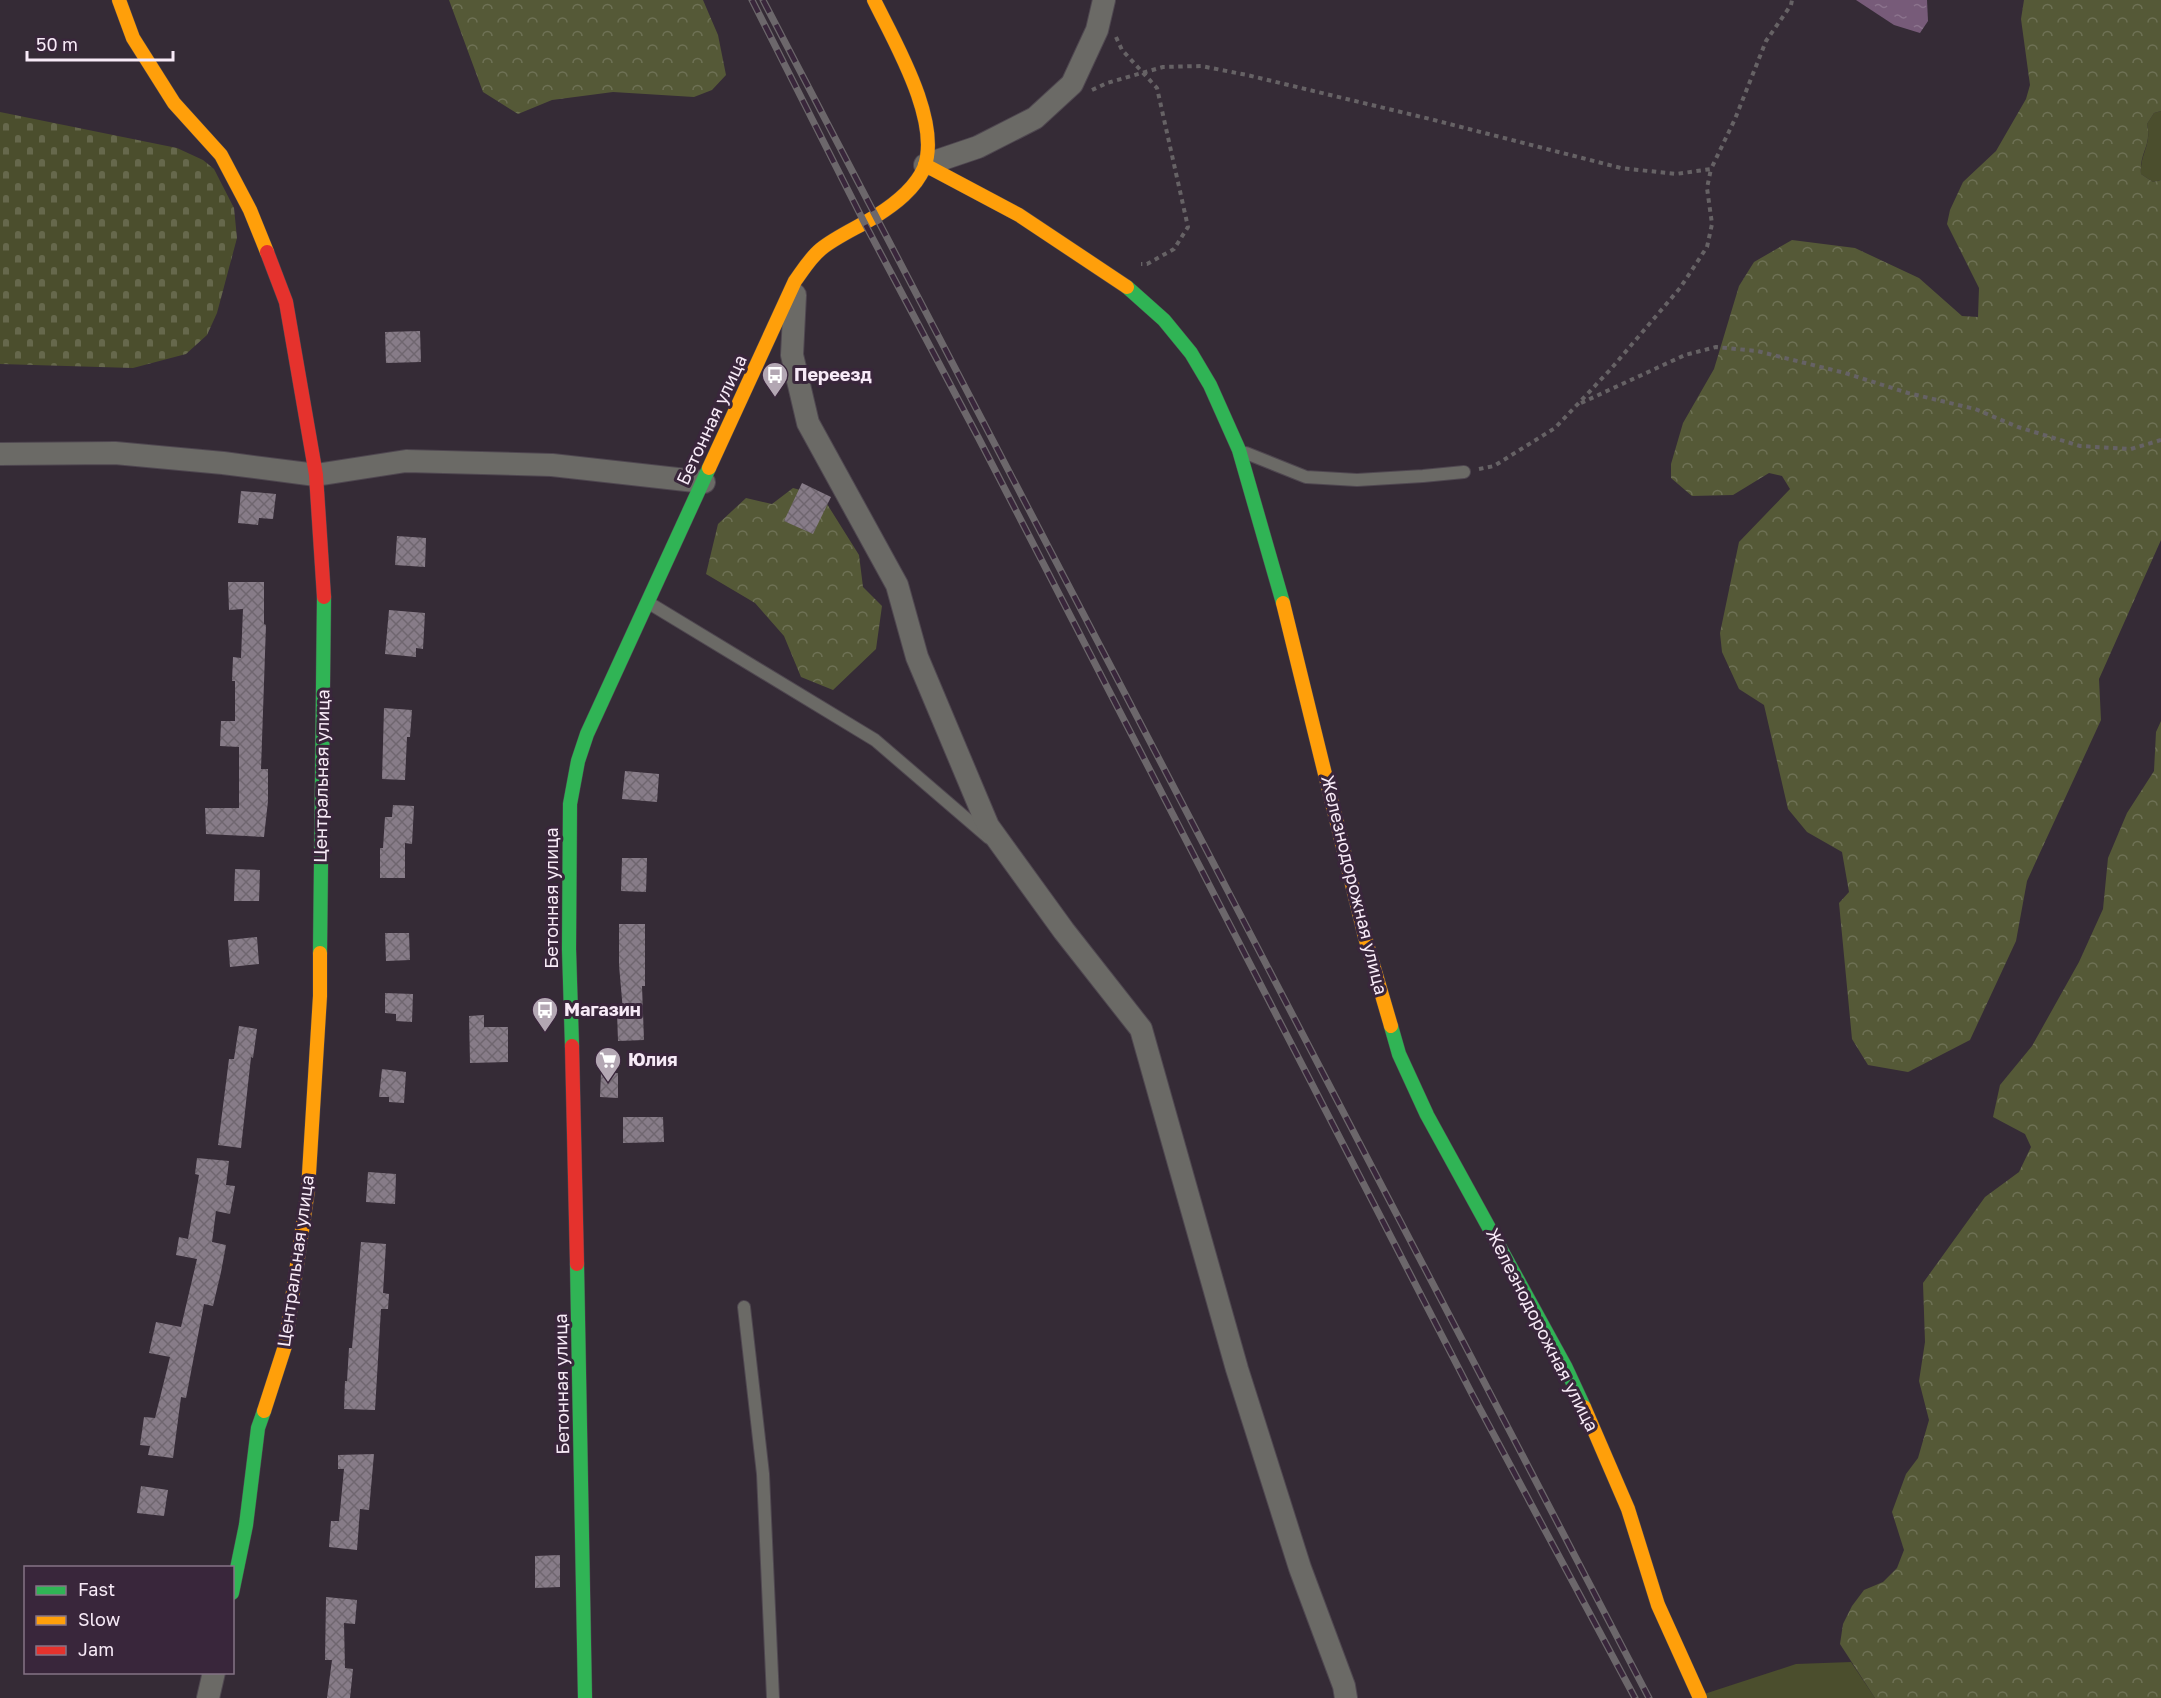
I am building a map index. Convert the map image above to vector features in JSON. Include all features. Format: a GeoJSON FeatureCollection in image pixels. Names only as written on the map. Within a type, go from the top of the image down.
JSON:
{"type":"FeatureCollection","features":[{"type":"Feature","properties":{"kind":"street","name":"Центральная улица"},"geometry":{"type":"LineString","coordinates":[[119,0],[133,38],[174,103],[221,155],[250,210],[286,302],[316,475],[324,588],[320,985],[308,1190],[285,1346],[258,1428],[246,1525],[234,1583]]}},
{"type":"Feature","properties":{"kind":"street"},"geometry":{"type":"LineString","coordinates":[[874,0],[912,80],[923,111],[928,148],[925,165],[978,147],[1035,118],[1072,84],[1097,30],[1103,4]]}},
{"type":"Feature","properties":{"kind":"street","name":"Бетонная улица"},"geometry":{"type":"LineString","coordinates":[[585,1698],[581,1405],[569,949],[570,804],[578,761],[587,734],[795,281],[822,248],[903,196],[916,183],[925,165]]}},
{"type":"Feature","properties":{"kind":"street","name":"Железнодорожная улица"},"geometry":{"type":"LineString","coordinates":[[925,165],[1019,215],[1122,282],[1164,320],[1191,353],[1210,385],[1239,450],[1280,592],[1365,937],[1399,1054],[1427,1115],[1565,1366],[1628,1509],[1658,1605],[1700,1698]]}},
{"type":"Feature","properties":{"kind":"street"},"geometry":{"type":"LineString","coordinates":[[795,281],[792,355],[808,423],[897,585],[917,657],[988,826],[1064,932],[1141,1029],[1237,1369],[1300,1568],[1344,1686],[1346,1698]]}},
{"type":"Feature","properties":{"kind":"street"},"geometry":{"type":"LineString","coordinates":[[0,454],[116,453],[224,463],[316,475],[406,461],[552,465],[704,482]]}},
{"type":"Feature","properties":{"kind":"street"},"geometry":{"type":"LineString","coordinates":[[208,1698],[214,1674]]}},
{"type":"Feature","properties":{"kind":"lane"},"geometry":{"type":"LineString","coordinates":[[1239,450],[1306,477],[1357,480],[1464,472]]}},
{"type":"Feature","properties":{"kind":"lane"},"geometry":{"type":"LineString","coordinates":[[648,602],[875,740],[1009,854]]}},
{"type":"Feature","properties":{"kind":"lane"},"geometry":{"type":"LineString","coordinates":[[744,1307],[763,1474],[773,1698]]}},
{"type":"Feature","properties":{"kind":"path"},"geometry":{"type":"LineString","coordinates":[[1464,472],[1494,466],[1555,428],[1581,403],[1680,288],[1707,247],[1712,224],[1707,188],[1711,169],[1735,119],[1766,41],[1791,5],[1792,0]]}},
{"type":"Feature","properties":{"kind":"path"},"geometry":{"type":"LineString","coordinates":[[1103,4],[1122,50],[1157,88],[1188,227],[1174,249],[1147,264],[1138,264]]}},
{"type":"Feature","properties":{"kind":"path"},"geometry":{"type":"LineString","coordinates":[[1086,93],[1107,83],[1163,68],[1201,66],[1408,114],[1621,168],[1676,174],[1711,169]]}},
{"type":"Feature","properties":{"kind":"path"},"geometry":{"type":"LineString","coordinates":[[1581,403],[1685,355],[1716,347],[1757,351],[1845,373],[1908,393],[1975,409],[2018,427],[2080,446],[2131,449],[2161,440]]}},
{"type":"Feature","properties":{"kind":"green space"},"geometry":{"type":"Polygon","coordinates":[[[449,0],[703,0],[718,35],[726,75],[712,90],[694,97],[613,92],[552,100],[518,114],[483,92],[449,0]]]}},
{"type":"Feature","properties":{"kind":"green space"},"geometry":{"type":"Polygon","coordinates":[[[2024,0],[2161,0],[2161,111],[2154,113],[2147,124],[2148,138],[2141,174],[2153,182],[2161,180],[2161,540],[2099,679],[2101,720],[2027,881],[2016,941],[1970,1040],[1908,1072],[1868,1065],[1852,1039],[1839,903],[1849,892],[1842,852],[1807,832],[1788,809],[1764,705],[1739,689],[1722,652],[1720,633],[1739,542],[1790,489],[1782,476],[1769,473],[1733,495],[1692,496],[1671,478],[1671,464],[1683,423],[1714,369],[1739,286],[1754,262],[1792,240],[1855,248],[1919,278],[1962,316],[1978,317],[1979,288],[1947,224],[1950,210],[1963,182],[1996,151],[2026,99],[2030,85],[2021,19],[2024,0]]]}},
{"type":"Feature","properties":{"kind":"green space"},"geometry":{"type":"Polygon","coordinates":[[[2161,111],[2161,180],[2153,182],[2141,174],[2141,167],[2148,138],[2147,124],[2154,113],[2161,111]]]}},
{"type":"Feature","properties":{"kind":"green space"},"geometry":{"type":"Polygon","coordinates":[[[0,112],[177,148],[203,160],[214,169],[234,208],[237,238],[217,313],[207,335],[186,354],[133,368],[0,364],[0,112]]]}},
{"type":"Feature","properties":{"kind":"green space"},"geometry":{"type":"Polygon","coordinates":[[[793,488],[822,496],[859,555],[863,587],[882,606],[876,649],[833,690],[801,677],[784,636],[755,603],[706,574],[718,524],[746,498],[772,504],[793,488]]]}},
{"type":"Feature","properties":{"kind":"green space"},"geometry":{"type":"Polygon","coordinates":[[[2161,721],[2161,1698],[1875,1698],[1840,1644],[1843,1624],[1852,1606],[1864,1590],[1883,1582],[1897,1568],[1904,1550],[1892,1512],[1906,1474],[1918,1458],[1929,1420],[1919,1381],[1925,1342],[1923,1283],[1985,1197],[2019,1172],[2031,1147],[2025,1134],[1993,1117],[2000,1085],[2032,1046],[2079,962],[2103,909],[2108,858],[2127,813],[2154,771],[2156,732],[2161,721]]]}},
{"type":"Feature","properties":{"kind":"green space"},"geometry":{"type":"Polygon","coordinates":[[[1851,1662],[1875,1698],[1692,1698],[1796,1664],[1851,1662]]]}},
{"type":"Feature","properties":{"kind":"water"},"geometry":{"type":"Polygon","coordinates":[[[1856,0],[1927,0],[1928,21],[1920,33],[1894,25],[1856,0]]]}},
{"type":"Feature","properties":{"kind":"building"},"geometry":{"type":"Polygon","coordinates":[[[420,331],[421,362],[386,363],[385,332],[420,331]]]}},
{"type":"Feature","properties":{"kind":"building"},"geometry":{"type":"Polygon","coordinates":[[[802,483],[831,497],[813,534],[784,521],[802,483]]]}},
{"type":"Feature","properties":{"kind":"building"},"geometry":{"type":"Polygon","coordinates":[[[241,491],[276,494],[273,519],[259,518],[258,525],[238,523],[241,491]]]}},
{"type":"Feature","properties":{"kind":"building"},"geometry":{"type":"Polygon","coordinates":[[[397,536],[426,538],[425,567],[395,565],[397,536]]]}},
{"type":"Feature","properties":{"kind":"building"},"geometry":{"type":"Polygon","coordinates":[[[228,582],[264,582],[264,624],[266,625],[261,769],[268,769],[268,801],[264,837],[206,834],[205,808],[239,808],[239,747],[220,746],[221,721],[235,721],[233,657],[241,658],[243,609],[229,610],[228,582]]]}},
{"type":"Feature","properties":{"kind":"building"},"geometry":{"type":"Polygon","coordinates":[[[389,610],[425,613],[423,649],[416,648],[416,657],[385,654],[389,610]]]}},
{"type":"Feature","properties":{"kind":"building"},"geometry":{"type":"Polygon","coordinates":[[[384,708],[412,710],[410,737],[407,737],[405,780],[382,779],[384,708]]]}},
{"type":"Feature","properties":{"kind":"building"},"geometry":{"type":"Polygon","coordinates":[[[625,771],[659,774],[657,802],[622,799],[625,771]]]}},
{"type":"Feature","properties":{"kind":"building"},"geometry":{"type":"Polygon","coordinates":[[[393,805],[414,806],[412,844],[405,843],[405,878],[380,878],[380,848],[383,848],[385,817],[392,817],[393,805]]]}},
{"type":"Feature","properties":{"kind":"building"},"geometry":{"type":"Polygon","coordinates":[[[622,858],[647,858],[646,892],[621,891],[622,858]]]}},
{"type":"Feature","properties":{"kind":"building"},"geometry":{"type":"Polygon","coordinates":[[[235,869],[260,870],[259,901],[234,901],[235,869]]]}},
{"type":"Feature","properties":{"kind":"building"},"geometry":{"type":"Polygon","coordinates":[[[619,924],[645,924],[645,986],[642,986],[644,1040],[618,1041],[617,1012],[623,1011],[619,965],[619,924]]]}},
{"type":"Feature","properties":{"kind":"building"},"geometry":{"type":"Polygon","coordinates":[[[385,933],[409,933],[410,960],[386,961],[385,933]]]}},
{"type":"Feature","properties":{"kind":"building"},"geometry":{"type":"Polygon","coordinates":[[[257,937],[259,964],[230,967],[228,940],[257,937]]]}},
{"type":"Feature","properties":{"kind":"building"},"geometry":{"type":"Polygon","coordinates":[[[385,993],[413,994],[412,1022],[396,1021],[396,1014],[385,1013],[385,993]]]}},
{"type":"Feature","properties":{"kind":"building"},"geometry":{"type":"Polygon","coordinates":[[[484,1015],[484,1027],[508,1027],[508,1062],[470,1063],[469,1016],[484,1015]]]}},
{"type":"Feature","properties":{"kind":"building"},"geometry":{"type":"Polygon","coordinates":[[[239,1026],[257,1029],[253,1058],[251,1057],[241,1148],[218,1145],[229,1059],[234,1059],[239,1026]]]}},
{"type":"Feature","properties":{"kind":"building"},"geometry":{"type":"Polygon","coordinates":[[[382,1069],[406,1072],[404,1103],[389,1102],[389,1097],[379,1097],[382,1069]]]}},
{"type":"Feature","properties":{"kind":"building"},"geometry":{"type":"Polygon","coordinates":[[[601,1073],[618,1073],[618,1098],[600,1097],[601,1073]]]}},
{"type":"Feature","properties":{"kind":"building"},"geometry":{"type":"Polygon","coordinates":[[[623,1117],[663,1117],[664,1142],[623,1143],[623,1117]]]}},
{"type":"Feature","properties":{"kind":"building"},"geometry":{"type":"Polygon","coordinates":[[[197,1158],[229,1161],[226,1185],[235,1186],[230,1214],[216,1211],[212,1242],[226,1245],[213,1306],[204,1304],[186,1398],[181,1397],[173,1458],[148,1455],[150,1446],[140,1445],[144,1417],[155,1418],[170,1357],[149,1353],[156,1322],[181,1327],[197,1259],[176,1255],[179,1237],[188,1239],[199,1175],[195,1174],[197,1158]]]}},
{"type":"Feature","properties":{"kind":"building"},"geometry":{"type":"Polygon","coordinates":[[[368,1172],[396,1174],[395,1204],[366,1202],[368,1172]]]}},
{"type":"Feature","properties":{"kind":"building"},"geometry":{"type":"Polygon","coordinates":[[[361,1242],[386,1244],[383,1293],[389,1294],[388,1309],[381,1309],[375,1410],[344,1409],[345,1381],[347,1381],[349,1348],[352,1348],[361,1242]]]}},
{"type":"Feature","properties":{"kind":"building"},"geometry":{"type":"Polygon","coordinates":[[[374,1454],[369,1510],[360,1509],[357,1550],[329,1547],[331,1521],[339,1521],[344,1469],[338,1469],[338,1455],[374,1454]]]}},
{"type":"Feature","properties":{"kind":"building"},"geometry":{"type":"Polygon","coordinates":[[[141,1486],[168,1490],[164,1516],[137,1513],[141,1486]]]}},
{"type":"Feature","properties":{"kind":"building"},"geometry":{"type":"Polygon","coordinates":[[[560,1555],[560,1587],[535,1588],[535,1556],[560,1555]]]}},
{"type":"Feature","properties":{"kind":"building"},"geometry":{"type":"Polygon","coordinates":[[[326,1597],[357,1600],[355,1624],[344,1623],[345,1668],[353,1669],[350,1698],[327,1698],[332,1660],[325,1660],[326,1597]]]}},
{"type":"Feature","properties":{"kind":"railway"},"geometry":{"type":"LineString","coordinates":[[752,0],[864,222],[978,437],[1472,1394],[1635,1698]]}},
{"type":"Feature","properties":{"kind":"railway"},"geometry":{"type":"LineString","coordinates":[[763,0],[1649,1698]]}},
{"type":"Feature","properties":{"kind":"traffic: fast"},"geometry":{"type":"LineString","coordinates":[[1127,287],[1164,320],[1191,353],[1210,385],[1239,450],[1283,603]]}},
{"type":"Feature","properties":{"kind":"traffic: fast"},"geometry":{"type":"LineString","coordinates":[[572,1046],[569,949],[570,804],[578,761],[587,734],[709,468]]}},
{"type":"Feature","properties":{"kind":"traffic: fast"},"geometry":{"type":"LineString","coordinates":[[320,953],[324,597]]}},
{"type":"Feature","properties":{"kind":"traffic: fast"},"geometry":{"type":"LineString","coordinates":[[1391,1026],[1399,1054],[1427,1115],[1565,1366],[1584,1407]]}},
{"type":"Feature","properties":{"kind":"traffic: fast"},"geometry":{"type":"LineString","coordinates":[[577,1264],[585,1698]]}},
{"type":"Feature","properties":{"kind":"traffic: fast"},"geometry":{"type":"LineString","coordinates":[[234,1583],[246,1525],[258,1428],[264,1411]]}},
{"type":"Feature","properties":{"kind":"traffic: slow"},"geometry":{"type":"LineString","coordinates":[[119,0],[133,38],[174,103],[221,155],[250,210],[267,252]]}},
{"type":"Feature","properties":{"kind":"traffic: slow"},"geometry":{"type":"LineString","coordinates":[[709,468],[795,281],[804,268],[827,244],[897,201],[915,183],[924,168],[928,149],[927,128],[921,105],[903,59],[874,0]]}},
{"type":"Feature","properties":{"kind":"traffic: slow"},"geometry":{"type":"LineString","coordinates":[[925,165],[1019,215],[1127,287]]}},
{"type":"Feature","properties":{"kind":"traffic: slow"},"geometry":{"type":"LineString","coordinates":[[1283,603],[1365,937],[1391,1026]]}},
{"type":"Feature","properties":{"kind":"traffic: slow"},"geometry":{"type":"LineString","coordinates":[[264,1411],[285,1346],[308,1190],[320,996],[320,953]]}},
{"type":"Feature","properties":{"kind":"traffic: slow"},"geometry":{"type":"LineString","coordinates":[[1584,1407],[1628,1509],[1658,1605],[1700,1698]]}},
{"type":"Feature","properties":{"kind":"traffic: jam"},"geometry":{"type":"LineString","coordinates":[[267,252],[286,302],[316,475],[324,597]]}},
{"type":"Feature","properties":{"kind":"traffic: jam"},"geometry":{"type":"LineString","coordinates":[[572,1046],[577,1264]]}},
{"type":"Feature","properties":{"kind":"place","name":"Переезд"},"geometry":{"type":"Point","coordinates":[775,398]}},
{"type":"Feature","properties":{"kind":"place","name":"Магазин"},"geometry":{"type":"Point","coordinates":[545,1033]}},
{"type":"Feature","properties":{"kind":"place","name":"Юлия"},"geometry":{"type":"Point","coordinates":[608,1083]}}]}
